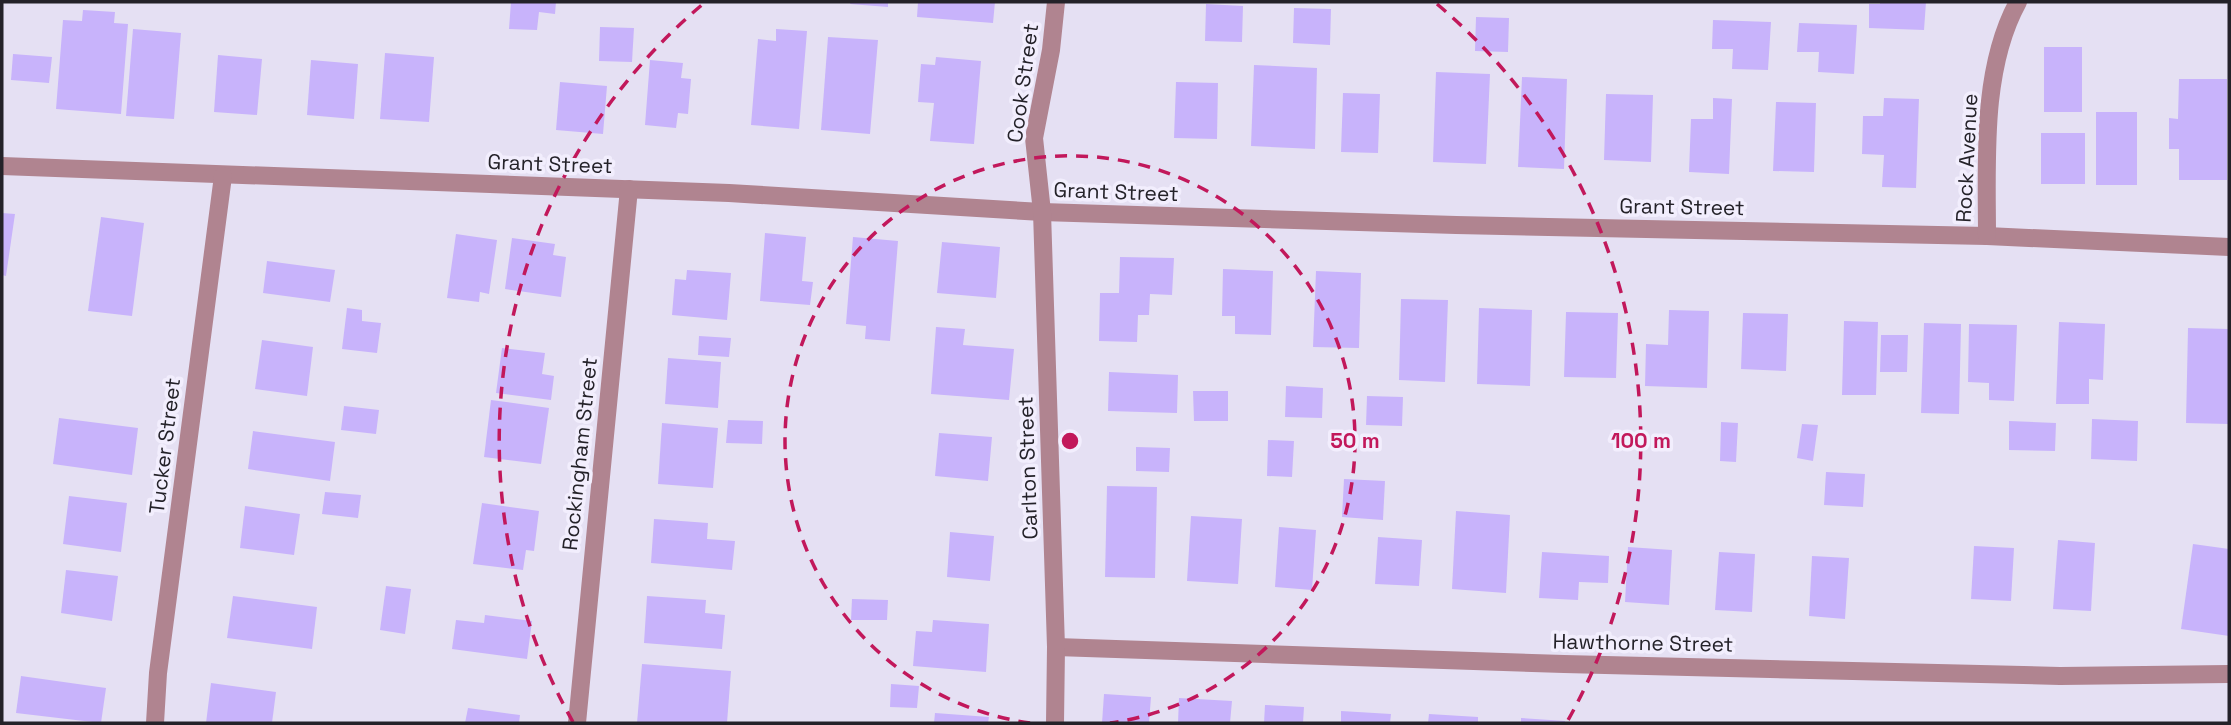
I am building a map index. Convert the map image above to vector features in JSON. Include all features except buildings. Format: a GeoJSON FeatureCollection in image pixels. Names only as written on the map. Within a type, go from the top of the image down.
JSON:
{"type":"FeatureCollection","features":[{"type":"Feature","properties":{"kind":"street","name":"Cook Street"},"geometry":{"type":"LineString","coordinates":[[1042,212],[1034,138],[1051,50],[1056,2]]}},
{"type":"Feature","properties":{"kind":"street","name":"Rock Avenue"},"geometry":{"type":"LineString","coordinates":[[1987,236],[1989,108],[2006,24],[2017,2]]}},
{"type":"Feature","properties":{"kind":"street","name":"Grant Street"},"geometry":{"type":"LineString","coordinates":[[2,166],[743,194],[1042,212],[1455,225],[1987,236],[2229,247]]}},
{"type":"Feature","properties":{"kind":"street","name":"Tucker Street"},"geometry":{"type":"LineString","coordinates":[[155,723],[158,673],[223,176]]}},
{"type":"Feature","properties":{"kind":"street","name":"Rockingham Street"},"geometry":{"type":"LineString","coordinates":[[577,723],[629,190]]}},
{"type":"Feature","properties":{"kind":"street","name":"Carlton Street"},"geometry":{"type":"LineString","coordinates":[[1042,212],[1056,647],[1055,723]]}},
{"type":"Feature","properties":{"kind":"street","name":"Hawthorne Street"},"geometry":{"type":"LineString","coordinates":[[1056,647],[1564,664],[2060,676],[2229,674]]}}]}
